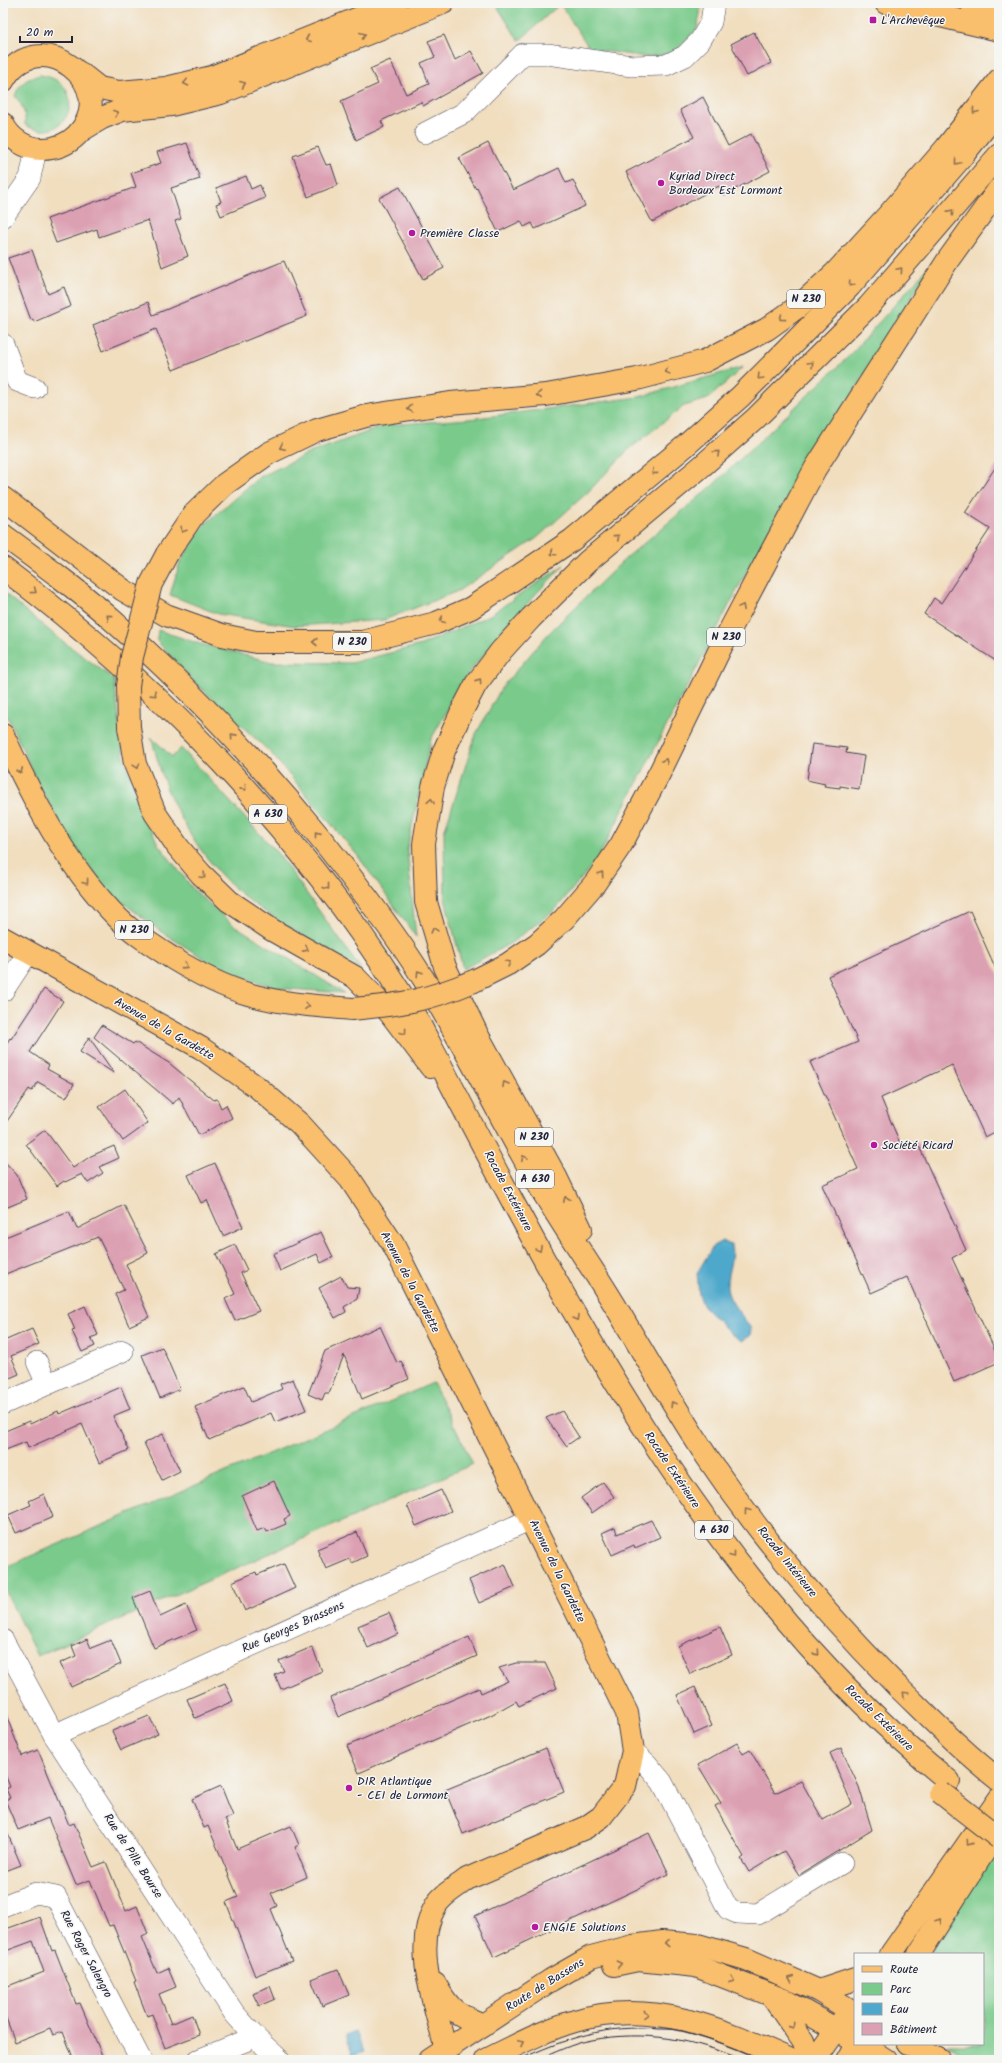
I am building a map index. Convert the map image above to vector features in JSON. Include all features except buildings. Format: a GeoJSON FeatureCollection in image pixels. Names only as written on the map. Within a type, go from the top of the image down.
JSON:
{"type":"FeatureCollection","features":[{"type":"Feature","properties":{"kind":"main road"},"geometry":{"type":"LineString","coordinates":[[4,77],[16,65],[27,59],[39,56],[52,57],[63,61],[99,88],[119,92],[166,88],[212,77],[396,3]]}},
{"type":"Feature","properties":{"kind":"main road"},"geometry":{"type":"LineString","coordinates":[[4,128],[24,145],[36,149],[49,149],[62,146],[73,139],[82,130],[102,118],[122,110],[171,105],[221,93],[443,3]]}},
{"type":"Feature","properties":{"kind":"main road"},"geometry":{"type":"LineString","coordinates":[[886,3],[984,17]]}},
{"type":"Feature","properties":{"kind":"main road"},"geometry":{"type":"LineString","coordinates":[[949,3],[984,17]]}},
{"type":"Feature","properties":{"kind":"main road"},"geometry":{"type":"LineString","coordinates":[[80,73],[87,87],[90,102],[88,116],[82,130]]}},
{"type":"Feature","properties":{"kind":"main road","name":"N 230"},"geometry":{"type":"LineString","coordinates":[[467,1116],[390,1013],[370,990],[355,977],[272,930],[229,901],[200,874],[178,847],[155,813],[135,764],[129,728],[128,686],[132,657],[151,584],[167,554],[194,514],[224,484],[269,453],[317,430],[366,416],[450,403],[546,395],[637,379],[704,361],[767,330],[799,306],[835,273],[941,154],[999,80]]}},
{"type":"Feature","properties":{"kind":"main road","name":"N 230"},"geometry":{"type":"LineString","coordinates":[[3,498],[123,590],[166,614],[222,635],[256,642],[362,642],[436,623],[471,608],[572,540],[684,447],[740,396],[855,281],[960,159],[999,110]]}},
{"type":"Feature","properties":{"kind":"main road","name":"N 230"},"geometry":{"type":"LineString","coordinates":[[618,1310],[556,1177],[477,1034],[445,967],[426,902],[424,844],[433,786],[444,751],[462,710],[476,684],[501,651],[531,618],[587,562],[702,466],[755,419],[848,327],[869,306],[999,155]]}},
{"type":"Feature","properties":{"kind":"main road","name":"N 230"},"geometry":{"type":"LineString","coordinates":[[3,735],[28,788],[65,852],[89,886],[115,915],[154,946],[196,973],[247,994],[296,1005],[352,1009],[398,1005],[444,994],[508,964],[538,944],[564,919],[595,883],[621,845],[660,772],[722,645],[815,469],[944,267],[999,189]]}},
{"type":"Feature","properties":{"kind":"main road","name":"A 630"},"geometry":{"type":"LineString","coordinates":[[3,535],[57,574],[110,618],[167,670],[227,729],[286,796],[347,871],[389,927],[423,978],[494,1102],[538,1184],[618,1310]]}},
{"type":"Feature","properties":{"kind":"main road","name":"A 630"},"geometry":{"type":"LineString","coordinates":[[3,568],[47,601],[151,691],[200,739],[265,811],[328,888],[396,984],[419,1023],[467,1116]]}},
{"type":"Feature","properties":{"kind":"main road","name":"Avenue de la Gardette"},"geometry":{"type":"LineString","coordinates":[[3,938],[201,1048],[257,1087],[300,1124],[350,1179],[393,1244],[627,1713],[633,1751],[625,1786],[601,1816],[585,1828],[467,1879],[451,1890],[435,1906],[425,1936],[427,1970],[443,2057]]}},
{"type":"Feature","properties":{"kind":"main road","name":"Rocade Extérieure"},"geometry":{"type":"LineString","coordinates":[[467,1116],[588,1338],[625,1400],[679,1482],[718,1537],[763,1593],[850,1690],[945,1786],[999,1819]]}},
{"type":"Feature","properties":{"kind":"main road","name":"Rocade Intérieure"},"geometry":{"type":"LineString","coordinates":[[618,1310],[656,1377],[708,1459],[791,1570],[875,1663],[933,1721],[974,1752],[999,1780]]}},
{"type":"Feature","properties":{"kind":"main road"},"geometry":{"type":"LineString","coordinates":[[974,1752],[999,1763]]}},
{"type":"Feature","properties":{"kind":"main road"},"geometry":{"type":"LineString","coordinates":[[945,1786],[999,1838]]}},
{"type":"Feature","properties":{"kind":"main road"},"geometry":{"type":"LineString","coordinates":[[892,1953],[999,1800]]}},
{"type":"Feature","properties":{"kind":"main road"},"geometry":{"type":"LineString","coordinates":[[920,1953],[999,1828]]}},
{"type":"Feature","properties":{"kind":"main road","name":"Route de Bassens"},"geometry":{"type":"LineString","coordinates":[[443,2057],[483,2025],[551,1980],[591,1957],[633,1946],[662,1942],[698,1945],[746,1959],[820,1991],[853,2009]]}},
{"type":"Feature","properties":{"kind":"main road"},"geometry":{"type":"LineString","coordinates":[[443,2057],[557,1988],[596,1969],[638,1960],[696,1966],[770,1994],[851,2038]]}},
{"type":"Feature","properties":{"kind":"main road","name":"Avenue de la Gardette"},"geometry":{"type":"LineString","coordinates":[[427,1970],[447,2005],[459,2014],[483,2025]]}},
{"type":"Feature","properties":{"kind":"main road"},"geometry":{"type":"LineString","coordinates":[[820,1991],[854,1979]]}},
{"type":"Feature","properties":{"kind":"main road"},"geometry":{"type":"LineString","coordinates":[[770,1994],[803,2041],[810,2060]]}},
{"type":"Feature","properties":{"kind":"main road"},"geometry":{"type":"LineString","coordinates":[[848,2060],[853,2009]]}},
{"type":"Feature","properties":{"kind":"main road"},"geometry":{"type":"LineString","coordinates":[[486,2060],[539,2034],[575,2021],[608,2014],[649,2014],[681,2018],[723,2030],[791,2060]]}},
{"type":"Feature","properties":{"kind":"main road"},"geometry":{"type":"LineString","coordinates":[[815,2060],[851,2038]]}},
{"type":"Feature","properties":{"kind":"main road"},"geometry":{"type":"LineString","coordinates":[[830,2060],[851,2038]]}},
{"type":"Feature","properties":{"kind":"main road"},"geometry":{"type":"LineString","coordinates":[[862,2045],[886,2060]]}},
{"type":"Feature","properties":{"kind":"main road"},"geometry":{"type":"LineString","coordinates":[[910,2045],[939,2060]]}},
{"type":"Feature","properties":{"kind":"street"},"geometry":{"type":"LineString","coordinates":[[425,133],[464,113],[523,54],[547,54],[632,66],[666,65],[685,56],[700,41],[711,22],[714,3]]}},
{"type":"Feature","properties":{"kind":"street"},"geometry":{"type":"LineString","coordinates":[[3,217],[30,178],[36,149]]}},
{"type":"Feature","properties":{"kind":"street"},"geometry":{"type":"LineString","coordinates":[[3,344],[18,381],[35,388]]}},
{"type":"Feature","properties":{"kind":"street"},"geometry":{"type":"LineString","coordinates":[[3,991],[28,953]]}},
{"type":"Feature","properties":{"kind":"street"},"geometry":{"type":"LineString","coordinates":[[3,1404],[123,1351]]}},
{"type":"Feature","properties":{"kind":"street"},"geometry":{"type":"LineString","coordinates":[[37,1362],[47,1384]]}},
{"type":"Feature","properties":{"kind":"street","name":"Rue Georges Brassens"},"geometry":{"type":"LineString","coordinates":[[54,1735],[531,1519]]}},
{"type":"Feature","properties":{"kind":"street","name":"Rue de Pille Bourse"},"geometry":{"type":"LineString","coordinates":[[3,1642],[54,1735],[234,2013],[255,2037],[280,2060]]}},
{"type":"Feature","properties":{"kind":"street"},"geometry":{"type":"LineString","coordinates":[[633,1751],[647,1764],[662,1782],[728,1909],[737,1914],[758,1914],[842,1863]]}},
{"type":"Feature","properties":{"kind":"street","name":"Rue Roger Salengro"},"geometry":{"type":"LineString","coordinates":[[3,1906],[36,1893],[56,1897],[141,2060]]}},
{"type":"Feature","properties":{"kind":"street"},"geometry":{"type":"LineString","coordinates":[[198,2060],[255,2037]]}},
{"type":"Feature","properties":{"kind":"green space"},"geometry":{"type":"Polygon","coordinates":[[[495,3],[702,3],[697,29],[673,54],[646,57],[590,49],[560,4],[519,41],[495,3]]]}},
{"type":"Feature","properties":{"kind":"green space"},"geometry":{"type":"Polygon","coordinates":[[[40,75],[56,80],[66,89],[70,100],[68,111],[63,121],[54,128],[41,130],[25,125],[23,110],[15,96],[24,82],[40,75]]]}},
{"type":"Feature","properties":{"kind":"green space"},"geometry":{"type":"Polygon","coordinates":[[[932,263],[749,567],[598,858],[556,909],[511,943],[463,969],[445,899],[444,832],[476,734],[502,687],[549,633],[625,559],[711,487],[848,357],[932,263]]]}},
{"type":"Feature","properties":{"kind":"green space"},"geometry":{"type":"Polygon","coordinates":[[[743,367],[708,399],[684,406],[627,451],[589,491],[537,538],[458,591],[384,620],[295,626],[218,614],[170,595],[180,562],[204,525],[258,478],[309,453],[387,425],[469,419],[639,397],[743,367]]]}},
{"type":"Feature","properties":{"kind":"green space"},"geometry":{"type":"Polygon","coordinates":[[[564,565],[533,597],[470,671],[431,739],[407,849],[416,937],[358,856],[270,752],[194,682],[157,641],[158,630],[200,644],[272,662],[351,663],[421,645],[490,615],[564,565]]]}},
{"type":"Feature","properties":{"kind":"green space"},"geometry":{"type":"Polygon","coordinates":[[[3,592],[57,637],[114,679],[124,757],[138,800],[158,844],[194,890],[232,924],[344,993],[277,988],[224,971],[163,933],[109,892],[74,846],[42,791],[3,707],[3,592]]]}},
{"type":"Feature","properties":{"kind":"green space"},"geometry":{"type":"Polygon","coordinates":[[[151,737],[172,757],[181,748],[279,855],[361,969],[268,914],[240,893],[217,870],[197,844],[173,802],[166,787],[151,737]]]}},
{"type":"Feature","properties":{"kind":"green space"},"geometry":{"type":"Polygon","coordinates":[[[433,1383],[473,1464],[37,1656],[3,1586],[3,1568],[433,1383]]]}},
{"type":"Feature","properties":{"kind":"green space"},"geometry":{"type":"Polygon","coordinates":[[[996,1847],[999,1849],[999,2060],[984,2060],[947,2045],[984,2045],[984,1953],[931,1953],[996,1847]]]}},
{"type":"Feature","properties":{"kind":"water"},"geometry":{"type":"Polygon","coordinates":[[[722,1241],[731,1245],[732,1250],[727,1280],[727,1291],[732,1302],[751,1329],[750,1336],[742,1341],[731,1334],[704,1307],[699,1295],[697,1273],[713,1246],[722,1241]]]}},
{"type":"Feature","properties":{"kind":"water"},"geometry":{"type":"Polygon","coordinates":[[[356,2032],[364,2051],[353,2055],[346,2036],[356,2032]]]}},
{"type":"Feature","properties":{"kind":"tram line"},"geometry":{"type":"LineString","coordinates":[[518,2060],[535,2052],[586,2035],[604,2031],[640,2028],[683,2031],[714,2040],[764,2060]]}},
{"type":"Feature","properties":{"kind":"tram line"},"geometry":{"type":"LineString","coordinates":[[537,2060],[564,2048],[585,2041],[631,2036],[669,2038],[706,2047],[743,2060]]}},
{"type":"Feature","properties":{"kind":"place","name":"L'Archevêque"},"geometry":{"type":"Point","coordinates":[873,20]}},
{"type":"Feature","properties":{"kind":"place","name":"Kyriad Direct Bordeaux Est Lormont"},"geometry":{"type":"Point","coordinates":[661,183]}},
{"type":"Feature","properties":{"kind":"place","name":"Première Classe"},"geometry":{"type":"Point","coordinates":[412,233]}},
{"type":"Feature","properties":{"kind":"place","name":"Société Ricard"},"geometry":{"type":"Point","coordinates":[874,1145]}},
{"type":"Feature","properties":{"kind":"place","name":"DIR Atlantique - CEI de Lormont"},"geometry":{"type":"Point","coordinates":[349,1788]}},
{"type":"Feature","properties":{"kind":"place","name":"ENGIE Solutions"},"geometry":{"type":"Point","coordinates":[535,1927]}}]}
